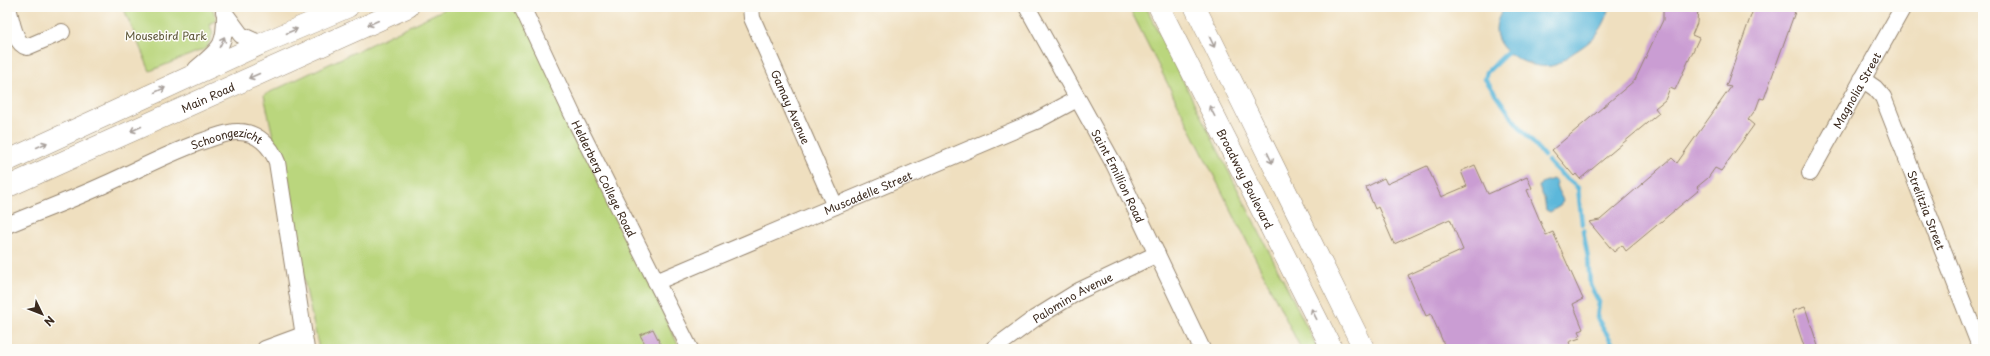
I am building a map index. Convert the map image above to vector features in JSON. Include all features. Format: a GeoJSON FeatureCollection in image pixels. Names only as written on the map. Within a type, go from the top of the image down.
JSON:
{"type":"FeatureCollection","features":[{"type":"Feature","properties":{"kind":"main road"},"geometry":{"type":"LineString","coordinates":[[7,161],[261,44],[348,7]]}},
{"type":"Feature","properties":{"kind":"main road","name":"Main Road"},"geometry":{"type":"LineString","coordinates":[[7,187],[408,7]]}},
{"type":"Feature","properties":{"kind":"main road","name":"Broadway Boulevard"},"geometry":{"type":"LineString","coordinates":[[1159,7],[1332,349]]}},
{"type":"Feature","properties":{"kind":"main road"},"geometry":{"type":"LineString","coordinates":[[1194,7],[1364,349]]}},
{"type":"Feature","properties":{"kind":"street"},"geometry":{"type":"LineString","coordinates":[[8,7],[18,41],[23,46],[27,47],[62,32]]}},
{"type":"Feature","properties":{"kind":"street","name":"Helderberg College Road"},"geometry":{"type":"LineString","coordinates":[[522,7],[576,122],[690,349]]}},
{"type":"Feature","properties":{"kind":"street","name":"Gamay Avenue"},"geometry":{"type":"LineString","coordinates":[[751,7],[752,18],[835,206]]}},
{"type":"Feature","properties":{"kind":"street","name":"Saint Emillion Road"},"geometry":{"type":"LineString","coordinates":[[1027,7],[1115,166],[1202,349]]}},
{"type":"Feature","properties":{"kind":"street","name":"Magnolia Street"},"geometry":{"type":"LineString","coordinates":[[1810,173],[1902,7]]}},
{"type":"Feature","properties":{"kind":"street"},"geometry":{"type":"LineString","coordinates":[[223,11],[241,35],[261,44]]}},
{"type":"Feature","properties":{"kind":"street"},"geometry":{"type":"LineString","coordinates":[[185,79],[222,45],[225,36],[223,11]]}},
{"type":"Feature","properties":{"kind":"street","name":"Strelitzia Street"},"geometry":{"type":"LineString","coordinates":[[1862,79],[1875,88],[1882,97],[1981,349]]}},
{"type":"Feature","properties":{"kind":"street","name":"Muscadelle Street"},"geometry":{"type":"LineString","coordinates":[[656,282],[1036,121],[1077,99]]}},
{"type":"Feature","properties":{"kind":"street","name":"Schoongezicht"},"geometry":{"type":"LineString","coordinates":[[7,225],[106,184],[154,160],[188,146],[225,134],[237,132],[247,133],[268,145],[277,162],[304,342],[265,349]]}},
{"type":"Feature","properties":{"kind":"street","name":"Palomino Avenue"},"geometry":{"type":"LineString","coordinates":[[992,349],[1034,319],[1079,291],[1157,254]]}},
{"type":"Feature","properties":{"kind":"green space","name":"Mousebird Park"},"geometry":{"type":"Polygon","coordinates":[[[123,7],[212,7],[217,20],[209,24],[213,33],[207,48],[150,71],[123,7]]]}},
{"type":"Feature","properties":{"kind":"green space"},"geometry":{"type":"Polygon","coordinates":[[[449,7],[521,7],[680,349],[319,349],[264,95],[449,7]]]}},
{"type":"Feature","properties":{"kind":"green space"},"geometry":{"type":"Polygon","coordinates":[[[1129,7],[1146,7],[1318,349],[1301,349],[1129,7]]]}},
{"type":"Feature","properties":{"kind":"water"},"geometry":{"type":"Polygon","coordinates":[[[1505,7],[1610,7],[1601,29],[1587,44],[1560,63],[1552,66],[1537,66],[1518,59],[1510,54],[1503,48],[1499,41],[1496,34],[1496,25],[1499,16],[1505,7]]]}},
{"type":"Feature","properties":{"kind":"water"},"geometry":{"type":"Polygon","coordinates":[[[1553,179],[1557,183],[1556,187],[1563,200],[1560,206],[1550,212],[1546,210],[1544,198],[1539,187],[1541,183],[1553,179]]]}},
{"type":"Feature","properties":{"kind":"building"},"geometry":{"type":"Polygon","coordinates":[[[1663,7],[1698,7],[1697,23],[1692,35],[1699,38],[1675,90],[1670,88],[1665,100],[1655,108],[1659,113],[1580,179],[1576,174],[1574,176],[1552,150],[1635,80],[1663,20],[1663,7]]]}},
{"type":"Feature","properties":{"kind":"building"},"geometry":{"type":"Polygon","coordinates":[[[1754,7],[1790,7],[1789,9],[1795,12],[1764,99],[1760,98],[1756,109],[1748,120],[1754,125],[1721,171],[1715,168],[1708,178],[1697,187],[1699,190],[1626,251],[1622,245],[1614,252],[1589,222],[1600,220],[1672,158],[1677,163],[1731,87],[1726,86],[1754,7]]]}},
{"type":"Feature","properties":{"kind":"building"},"geometry":{"type":"Polygon","coordinates":[[[1475,165],[1488,194],[1527,177],[1532,188],[1527,190],[1546,235],[1553,232],[1583,299],[1573,304],[1583,329],[1579,331],[1581,335],[1579,336],[1580,338],[1569,342],[1572,349],[1446,349],[1431,314],[1426,316],[1408,275],[1463,250],[1450,219],[1394,244],[1378,207],[1375,209],[1366,187],[1384,178],[1387,184],[1427,166],[1441,197],[1467,186],[1461,171],[1475,165]]]}},
{"type":"Feature","properties":{"kind":"building"},"geometry":{"type":"Polygon","coordinates":[[[1805,307],[1819,349],[1805,349],[1792,311],[1805,307]]]}},
{"type":"Feature","properties":{"kind":"building"},"geometry":{"type":"Polygon","coordinates":[[[653,329],[661,345],[653,349],[648,349],[640,335],[653,329]]]}},
{"type":"Feature","properties":{"kind":"waterway"},"geometry":{"type":"LineString","coordinates":[[1507,53],[1487,72],[1485,79],[1514,120],[1544,156]]}},
{"type":"Feature","properties":{"kind":"waterway"},"geometry":{"type":"LineString","coordinates":[[1548,161],[1578,188],[1582,224]]}},
{"type":"Feature","properties":{"kind":"waterway"},"geometry":{"type":"LineString","coordinates":[[1583,230],[1588,258],[1590,285],[1599,302],[1597,318],[1616,349]]}}]}
